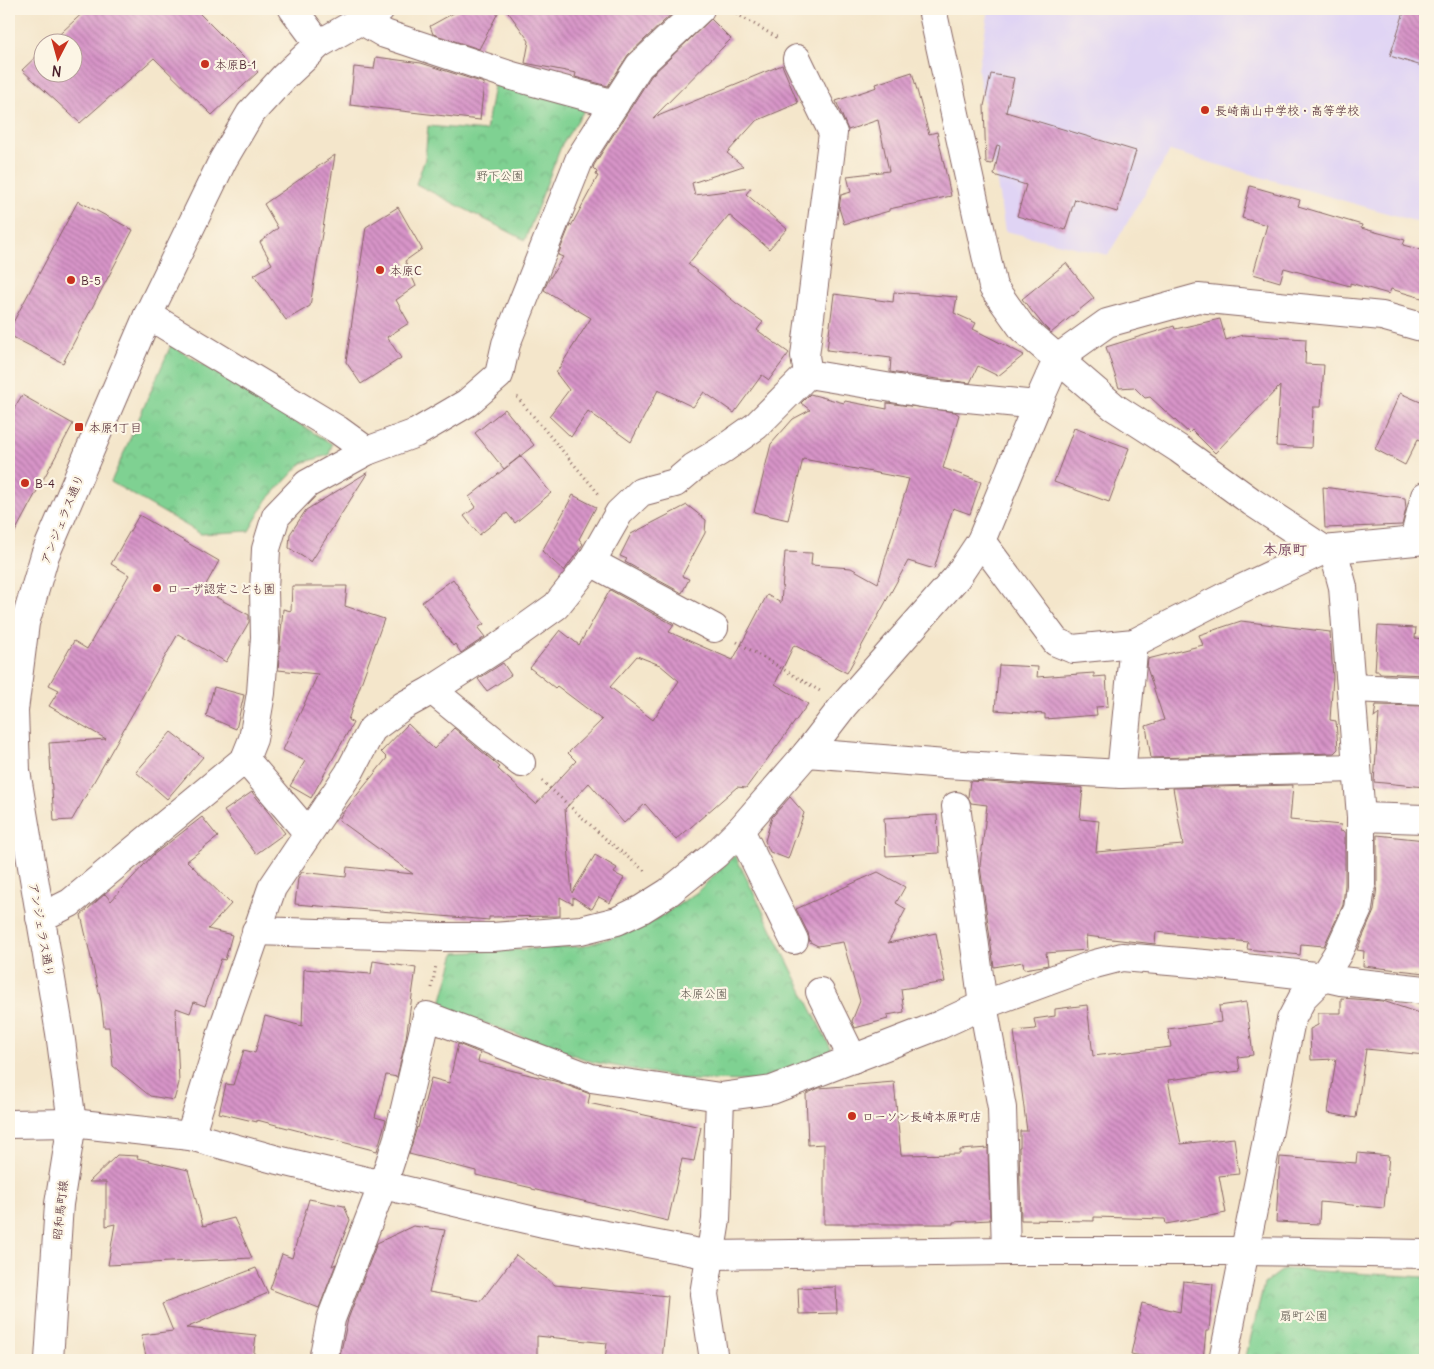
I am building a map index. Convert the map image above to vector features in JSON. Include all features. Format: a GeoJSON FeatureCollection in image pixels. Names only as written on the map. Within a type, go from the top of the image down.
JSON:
{"type":"FeatureCollection","features":[{"type":"Feature","properties":{"kind":"street"},"geometry":{"type":"LineString","coordinates":[[294,9],[319,44]]}},
{"type":"Feature","properties":{"kind":"street"},"geometry":{"type":"LineString","coordinates":[[40,918],[70,903],[245,759],[252,740],[261,693],[265,637],[264,590],[266,549],[276,516],[307,484],[368,451],[416,432],[459,408],[499,375],[506,344],[580,158],[639,66],[700,9]]}},
{"type":"Feature","properties":{"kind":"street"},"geometry":{"type":"LineString","coordinates":[[932,9],[993,287],[1023,329],[1114,407],[1179,449],[1252,502],[1335,557],[1343,587],[1361,817],[1361,886],[1358,909],[1338,953],[1323,976],[1303,997],[1290,1020],[1223,1360]]}},
{"type":"Feature","properties":{"kind":"street"},"geometry":{"type":"LineString","coordinates":[[370,14],[385,34],[512,76],[615,104]]}},
{"type":"Feature","properties":{"kind":"street","name":"アンジェラス通り"},"geometry":{"type":"LineString","coordinates":[[72,1123],[60,1033],[16,771],[14,710],[17,621],[148,315],[223,160],[250,114],[284,77],[319,44],[370,14]]}},
{"type":"Feature","properties":{"kind":"street"},"geometry":{"type":"LineString","coordinates":[[797,59],[832,133],[805,356],[808,374]]}},
{"type":"Feature","properties":{"kind":"street"},"geometry":{"type":"LineString","coordinates":[[256,931],[441,937],[493,936],[581,930],[617,921],[642,909],[669,892],[716,854],[740,830],[807,753],[844,705],[957,578],[981,541],[1058,358],[1107,323],[1198,298],[1382,316],[1425,328]]}},
{"type":"Feature","properties":{"kind":"street"},"geometry":{"type":"LineString","coordinates":[[148,315],[338,430],[368,451]]}},
{"type":"Feature","properties":{"kind":"street"},"geometry":{"type":"LineString","coordinates":[[808,374],[928,394],[1037,405]]}},
{"type":"Feature","properties":{"kind":"street"},"geometry":{"type":"LineString","coordinates":[[190,1136],[225,1023],[272,888],[349,772],[372,729],[403,706],[432,690],[500,646],[556,606],[591,562],[619,513],[641,492],[675,483],[694,467],[756,426],[808,374]]}},
{"type":"Feature","properties":{"kind":"street"},"geometry":{"type":"LineString","coordinates":[[981,541],[1056,642],[1073,649],[1134,643],[1226,596],[1324,550],[1420,540],[1425,496]]}},
{"type":"Feature","properties":{"kind":"street"},"geometry":{"type":"LineString","coordinates":[[591,562],[714,628]]}},
{"type":"Feature","properties":{"kind":"street"},"geometry":{"type":"LineString","coordinates":[[1121,774],[1134,643]]}},
{"type":"Feature","properties":{"kind":"street"},"geometry":{"type":"LineString","coordinates":[[1351,688],[1425,690]]}},
{"type":"Feature","properties":{"kind":"street"},"geometry":{"type":"LineString","coordinates":[[432,690],[521,763]]}},
{"type":"Feature","properties":{"kind":"street"},"geometry":{"type":"LineString","coordinates":[[807,753],[945,764],[1121,774],[1357,768]]}},
{"type":"Feature","properties":{"kind":"street"},"geometry":{"type":"LineString","coordinates":[[245,759],[308,833]]}},
{"type":"Feature","properties":{"kind":"street"},"geometry":{"type":"LineString","coordinates":[[956,806],[984,1005],[1002,1108],[1006,1251]]}},
{"type":"Feature","properties":{"kind":"street"},"geometry":{"type":"LineString","coordinates":[[1361,817],[1382,816],[1425,819]]}},
{"type":"Feature","properties":{"kind":"street"},"geometry":{"type":"LineString","coordinates":[[740,830],[794,940]]}},
{"type":"Feature","properties":{"kind":"street"},"geometry":{"type":"LineString","coordinates":[[323,1360],[331,1319],[383,1184],[398,1138],[426,1016],[591,1078],[720,1097],[772,1090],[940,1025],[984,1005],[1095,964],[1122,957],[1323,976],[1341,981],[1425,990]]}},
{"type":"Feature","properties":{"kind":"street"},"geometry":{"type":"LineString","coordinates":[[820,992],[853,1059]]}},
{"type":"Feature","properties":{"kind":"street"},"geometry":{"type":"LineString","coordinates":[[714,1360],[704,1294],[716,1220],[720,1097]]}},
{"type":"Feature","properties":{"kind":"street"},"geometry":{"type":"LineString","coordinates":[[9,1124],[72,1123],[190,1136],[274,1159],[543,1222],[710,1255],[1006,1251],[1245,1251],[1425,1254]]}},
{"type":"Feature","properties":{"kind":"street","name":"昭和馬町線"},"geometry":{"type":"LineString","coordinates":[[49,1360],[58,1204],[72,1123]]}},
{"type":"Feature","properties":{"kind":"path"},"geometry":{"type":"LineString","coordinates":[[728,9],[784,42],[797,59]]}},
{"type":"Feature","properties":{"kind":"path"},"geometry":{"type":"LineString","coordinates":[[499,375],[592,487],[619,513]]}},
{"type":"Feature","properties":{"kind":"path"},"geometry":{"type":"LineString","coordinates":[[714,628],[844,705]]}},
{"type":"Feature","properties":{"kind":"path"},"geometry":{"type":"LineString","coordinates":[[552,789],[608,841],[669,892]]}},
{"type":"Feature","properties":{"kind":"path"},"geometry":{"type":"LineString","coordinates":[[426,1016],[441,937]]}},
{"type":"Feature","properties":{"kind":"shaded area","name":"長崎南山中学校・高等学校"},"geometry":{"type":"Polygon","coordinates":[[[989,9],[1425,9],[1425,224],[1170,151],[1108,255],[1005,231],[978,70],[989,9]]]}},
{"type":"Feature","properties":{"kind":"green space","name":"野下公園"},"geometry":{"type":"Polygon","coordinates":[[[495,80],[586,108],[562,144],[525,240],[416,184],[425,159],[428,126],[486,131],[495,80]]]}},
{"type":"Feature","properties":{"kind":"green space"},"geometry":{"type":"Polygon","coordinates":[[[171,345],[332,444],[329,455],[302,463],[267,500],[249,531],[201,534],[111,482],[171,345]]]}},
{"type":"Feature","properties":{"kind":"green space","name":"本原公園"},"geometry":{"type":"Polygon","coordinates":[[[735,855],[832,1051],[758,1081],[690,1080],[593,1062],[440,1007],[455,953],[584,946],[643,928],[696,893],[735,855]]]}},
{"type":"Feature","properties":{"kind":"green space","name":"扇町公園"},"geometry":{"type":"Polygon","coordinates":[[[1284,1269],[1425,1277],[1425,1360],[1245,1360],[1264,1284],[1284,1269]]]}},
{"type":"Feature","properties":{"kind":"building","name":"本原B-1"},"geometry":{"type":"Polygon","coordinates":[[[87,9],[195,9],[258,72],[212,115],[154,58],[80,123],[35,82],[82,82],[82,32],[62,32],[87,9]]]}},
{"type":"Feature","properties":{"kind":"building"},"geometry":{"type":"Polygon","coordinates":[[[461,9],[500,9],[479,49],[433,34],[430,26],[461,9]]]}},
{"type":"Feature","properties":{"kind":"building"},"geometry":{"type":"Polygon","coordinates":[[[506,9],[677,9],[628,55],[608,86],[575,77],[576,73],[525,63],[529,41],[506,9]]]}},
{"type":"Feature","properties":{"kind":"building"},"geometry":{"type":"Polygon","coordinates":[[[1405,9],[1425,9],[1425,67],[1390,56],[1405,9]]]}},
{"type":"Feature","properties":{"kind":"building"},"geometry":{"type":"Polygon","coordinates":[[[711,19],[731,39],[653,118],[782,65],[798,103],[756,121],[727,153],[743,166],[692,183],[695,195],[751,188],[746,194],[787,229],[769,249],[729,215],[688,264],[763,322],[757,330],[789,353],[769,380],[762,375],[734,413],[704,392],[693,407],[658,390],[631,442],[588,411],[571,437],[549,416],[569,390],[556,373],[591,318],[544,290],[563,257],[558,255],[570,225],[598,176],[593,168],[594,165],[651,76],[711,19]]]}},
{"type":"Feature","properties":{"kind":"building"},"geometry":{"type":"Polygon","coordinates":[[[376,57],[421,63],[484,83],[480,120],[350,105],[354,67],[374,69],[376,57]]]}},
{"type":"Feature","properties":{"kind":"building","name":"本原B-1"},"geometry":{"type":"Polygon","coordinates":[[[32,60],[32,79],[22,70],[32,60]]]}},
{"type":"Feature","properties":{"kind":"building"},"geometry":{"type":"Polygon","coordinates":[[[912,72],[929,134],[937,132],[951,196],[889,209],[889,211],[844,224],[839,208],[841,195],[851,192],[847,176],[889,171],[878,120],[848,130],[836,101],[877,87],[876,84],[912,72]]]}},
{"type":"Feature","properties":{"kind":"building"},"geometry":{"type":"Polygon","coordinates":[[[991,74],[1014,78],[1006,112],[1136,151],[1117,212],[1075,199],[1065,230],[1017,216],[1026,185],[994,175],[1000,146],[997,145],[992,164],[986,163],[984,106],[991,74]]]}},
{"type":"Feature","properties":{"kind":"building"},"geometry":{"type":"Polygon","coordinates":[[[335,155],[310,306],[286,320],[254,275],[272,264],[260,242],[278,228],[264,204],[335,155]]]}},
{"type":"Feature","properties":{"kind":"building"},"geometry":{"type":"Polygon","coordinates":[[[1250,186],[1300,200],[1298,206],[1362,225],[1361,228],[1405,240],[1403,245],[1425,251],[1425,299],[1391,289],[1389,294],[1350,283],[1350,286],[1284,268],[1280,282],[1253,274],[1267,225],[1242,218],[1250,186]]]}},
{"type":"Feature","properties":{"kind":"building","name":"B-5"},"geometry":{"type":"Polygon","coordinates":[[[78,201],[133,230],[63,363],[9,335],[9,330],[78,201]]]}},
{"type":"Feature","properties":{"kind":"building"},"geometry":{"type":"Polygon","coordinates":[[[398,207],[422,249],[405,261],[416,286],[396,300],[409,323],[387,337],[401,358],[361,384],[346,362],[366,227],[398,207]]]}},
{"type":"Feature","properties":{"kind":"building"},"geometry":{"type":"Polygon","coordinates":[[[1066,263],[1094,298],[1051,333],[1022,299],[1066,263]]]}},
{"type":"Feature","properties":{"kind":"building"},"geometry":{"type":"Polygon","coordinates":[[[894,292],[957,297],[954,313],[976,323],[973,329],[1024,355],[998,376],[978,366],[970,383],[890,372],[891,358],[827,350],[834,294],[893,302],[894,292]]]}},
{"type":"Feature","properties":{"kind":"building"},"geometry":{"type":"Polygon","coordinates":[[[1220,319],[1226,340],[1243,335],[1306,339],[1305,364],[1324,365],[1321,407],[1313,407],[1311,448],[1276,446],[1280,386],[1215,453],[1192,430],[1189,433],[1150,397],[1145,398],[1134,387],[1119,388],[1106,347],[1174,326],[1175,329],[1220,319]]]}},
{"type":"Feature","properties":{"kind":"building"},"geometry":{"type":"Polygon","coordinates":[[[1400,393],[1425,404],[1425,442],[1418,439],[1405,465],[1375,449],[1400,393]]]}},
{"type":"Feature","properties":{"kind":"building"},"geometry":{"type":"Polygon","coordinates":[[[810,394],[844,403],[845,401],[887,409],[887,403],[955,412],[959,415],[943,468],[981,482],[970,514],[953,508],[934,569],[908,561],[847,673],[794,645],[775,684],[808,704],[746,788],[737,787],[676,840],[645,804],[624,823],[589,783],[565,809],[572,893],[595,855],[617,868],[614,873],[624,878],[610,903],[599,897],[592,909],[573,897],[573,904],[560,897],[560,916],[489,917],[489,920],[295,904],[298,878],[302,872],[346,877],[347,867],[413,874],[339,820],[387,758],[381,752],[408,724],[434,749],[454,728],[500,767],[498,769],[536,804],[576,761],[568,753],[602,720],[557,686],[555,688],[530,668],[560,630],[579,645],[610,590],[674,625],[669,632],[733,660],[767,595],[781,603],[785,552],[812,553],[811,565],[851,568],[878,583],[909,479],[803,459],[788,520],[754,512],[771,444],[793,419],[810,410],[801,403],[810,394]],[[637,656],[610,687],[653,720],[679,681],[660,665],[637,656]]]}},
{"type":"Feature","properties":{"kind":"building","name":"B-4"},"geometry":{"type":"Polygon","coordinates":[[[22,395],[73,424],[9,543],[9,417],[22,395]]]}},
{"type":"Feature","properties":{"kind":"building"},"geometry":{"type":"Polygon","coordinates":[[[505,409],[534,445],[504,469],[475,433],[505,409]]]}},
{"type":"Feature","properties":{"kind":"building"},"geometry":{"type":"Polygon","coordinates":[[[1074,428],[1129,448],[1109,502],[1054,482],[1074,428]]]}},
{"type":"Feature","properties":{"kind":"building"},"geometry":{"type":"Polygon","coordinates":[[[521,456],[551,493],[515,523],[507,513],[479,535],[464,516],[476,507],[469,497],[521,456]]]}},
{"type":"Feature","properties":{"kind":"building"},"geometry":{"type":"Polygon","coordinates":[[[368,472],[311,562],[289,548],[290,534],[306,510],[368,472]]]}},
{"type":"Feature","properties":{"kind":"building"},"geometry":{"type":"Polygon","coordinates":[[[1323,487],[1405,498],[1406,509],[1402,525],[1325,528],[1323,487]]]}},
{"type":"Feature","properties":{"kind":"building"},"geometry":{"type":"Polygon","coordinates":[[[573,495],[596,507],[579,539],[583,544],[564,571],[542,551],[573,495]]]}},
{"type":"Feature","properties":{"kind":"building"},"geometry":{"type":"Polygon","coordinates":[[[687,505],[706,520],[705,533],[682,576],[689,579],[682,593],[625,562],[627,559],[620,556],[631,534],[687,505]]]}},
{"type":"Feature","properties":{"kind":"building"},"geometry":{"type":"Polygon","coordinates":[[[139,515],[219,561],[203,590],[249,615],[249,622],[226,662],[178,634],[72,820],[54,821],[49,743],[106,739],[49,706],[59,690],[49,685],[74,641],[87,649],[129,575],[111,564],[139,515]]]}},
{"type":"Feature","properties":{"kind":"building"},"geometry":{"type":"Polygon","coordinates":[[[453,579],[484,624],[478,628],[485,637],[461,653],[455,644],[453,646],[422,602],[453,579]]]}},
{"type":"Feature","properties":{"kind":"building"},"geometry":{"type":"Polygon","coordinates":[[[292,586],[347,586],[345,606],[384,619],[348,720],[353,723],[311,798],[290,786],[305,761],[283,750],[318,674],[278,670],[283,609],[291,611],[292,586]]]}},
{"type":"Feature","properties":{"kind":"building"},"geometry":{"type":"Polygon","coordinates":[[[1241,621],[1330,632],[1333,677],[1330,720],[1336,721],[1338,749],[1334,753],[1151,758],[1146,726],[1164,720],[1147,668],[1148,659],[1203,645],[1199,635],[1241,621]]]}},
{"type":"Feature","properties":{"kind":"building"},"geometry":{"type":"Polygon","coordinates":[[[1378,626],[1416,628],[1415,638],[1425,639],[1425,675],[1379,673],[1379,671],[1375,671],[1378,626]]]}},
{"type":"Feature","properties":{"kind":"building"},"geometry":{"type":"Polygon","coordinates":[[[503,663],[511,675],[487,691],[478,679],[503,663]]]}},
{"type":"Feature","properties":{"kind":"building"},"geometry":{"type":"Polygon","coordinates":[[[999,665],[1038,667],[1037,677],[1094,673],[1094,677],[1106,676],[1108,706],[1096,707],[1097,715],[1045,719],[1045,714],[995,710],[999,665]]]}},
{"type":"Feature","properties":{"kind":"building"},"geometry":{"type":"Polygon","coordinates":[[[214,687],[244,695],[236,729],[206,716],[214,687]]]}},
{"type":"Feature","properties":{"kind":"building"},"geometry":{"type":"Polygon","coordinates":[[[1376,705],[1425,706],[1425,787],[1374,782],[1379,714],[1374,718],[1376,705]]]}},
{"type":"Feature","properties":{"kind":"building"},"geometry":{"type":"Polygon","coordinates":[[[171,732],[203,757],[167,799],[136,772],[171,732]]]}},
{"type":"Feature","properties":{"kind":"building"},"geometry":{"type":"Polygon","coordinates":[[[970,781],[1083,788],[1080,819],[1099,821],[1096,852],[1183,845],[1173,788],[1293,785],[1290,820],[1341,825],[1340,831],[1345,832],[1343,905],[1324,946],[1301,944],[1300,955],[1247,949],[1248,942],[1156,932],[1155,944],[1086,936],[1087,950],[1046,953],[1048,965],[1024,969],[1023,962],[994,967],[980,866],[987,805],[971,803],[968,797],[970,781]]]}},
{"type":"Feature","properties":{"kind":"building"},"geometry":{"type":"Polygon","coordinates":[[[252,792],[285,833],[256,854],[224,811],[252,792]]]}},
{"type":"Feature","properties":{"kind":"building"},"geometry":{"type":"Polygon","coordinates":[[[790,797],[804,813],[788,859],[770,852],[765,841],[772,817],[790,797]]]}},
{"type":"Feature","properties":{"kind":"building"},"geometry":{"type":"Polygon","coordinates":[[[937,815],[939,853],[886,856],[884,818],[937,815]]]}},
{"type":"Feature","properties":{"kind":"building"},"geometry":{"type":"Polygon","coordinates":[[[202,817],[218,837],[187,861],[231,904],[208,929],[232,935],[225,960],[221,959],[205,1006],[194,1002],[190,1013],[176,1008],[179,1083],[174,1100],[150,1096],[113,1066],[109,1027],[104,1027],[101,1001],[81,915],[105,894],[111,901],[153,855],[202,817]]]}},
{"type":"Feature","properties":{"kind":"building"},"geometry":{"type":"Polygon","coordinates":[[[1377,835],[1425,840],[1425,973],[1363,966],[1364,951],[1357,950],[1374,911],[1377,886],[1377,835]]]}},
{"type":"Feature","properties":{"kind":"building"},"geometry":{"type":"Polygon","coordinates":[[[878,872],[905,887],[896,903],[906,909],[888,943],[936,933],[945,982],[901,989],[904,1012],[887,1015],[888,1019],[855,1028],[852,1021],[860,1001],[843,942],[818,946],[810,942],[808,933],[796,909],[878,872]]]}},
{"type":"Feature","properties":{"kind":"building"},"geometry":{"type":"Polygon","coordinates":[[[373,961],[416,968],[406,1038],[397,1077],[386,1075],[375,1117],[386,1120],[377,1151],[257,1120],[257,1122],[219,1113],[226,1084],[233,1085],[244,1050],[255,1053],[265,1016],[302,1026],[304,969],[371,974],[373,961]]]}},
{"type":"Feature","properties":{"kind":"building"},"geometry":{"type":"Polygon","coordinates":[[[1341,998],[1383,1001],[1425,1015],[1425,1055],[1366,1049],[1356,1118],[1328,1113],[1336,1059],[1311,1060],[1310,1029],[1318,1025],[1318,1013],[1341,1013],[1341,998]]]}},
{"type":"Feature","properties":{"kind":"building"},"geometry":{"type":"Polygon","coordinates":[[[1246,1002],[1253,1055],[1238,1057],[1240,1071],[1168,1080],[1181,1144],[1234,1138],[1239,1174],[1219,1176],[1226,1213],[1166,1224],[1165,1219],[1094,1217],[1094,1221],[1021,1220],[1020,1131],[1027,1131],[1014,1031],[1036,1029],[1034,1019],[1055,1016],[1055,1009],[1087,1005],[1093,1056],[1171,1047],[1168,1029],[1221,1022],[1219,1006],[1246,1002]]]}},
{"type":"Feature","properties":{"kind":"building"},"geometry":{"type":"Polygon","coordinates":[[[458,1044],[480,1053],[478,1062],[558,1082],[590,1094],[588,1103],[701,1127],[694,1161],[682,1159],[668,1221],[476,1175],[476,1171],[409,1154],[431,1078],[449,1083],[458,1044]]]}},
{"type":"Feature","properties":{"kind":"building"},"geometry":{"type":"Polygon","coordinates":[[[894,1082],[901,1155],[960,1154],[960,1150],[988,1148],[990,1220],[953,1222],[953,1224],[824,1224],[824,1144],[808,1145],[806,1094],[819,1088],[894,1082]]]}},
{"type":"Feature","properties":{"kind":"building"},"geometry":{"type":"Polygon","coordinates":[[[1357,1153],[1389,1156],[1384,1208],[1320,1202],[1319,1224],[1276,1222],[1280,1157],[1356,1163],[1357,1153]]]}},
{"type":"Feature","properties":{"kind":"building"},"geometry":{"type":"Polygon","coordinates":[[[117,1155],[138,1156],[137,1158],[188,1170],[203,1226],[234,1218],[252,1258],[108,1265],[115,1224],[106,1226],[106,1182],[89,1182],[117,1155]]]}},
{"type":"Feature","properties":{"kind":"building"},"geometry":{"type":"Polygon","coordinates":[[[309,1199],[344,1206],[350,1220],[332,1266],[336,1264],[319,1308],[270,1289],[282,1254],[292,1258],[309,1199]]]}},
{"type":"Feature","properties":{"kind":"building"},"geometry":{"type":"Polygon","coordinates":[[[413,1226],[445,1230],[429,1292],[481,1301],[516,1255],[555,1285],[668,1296],[662,1360],[605,1360],[607,1343],[537,1336],[537,1360],[339,1360],[348,1319],[377,1243],[413,1226]]]}},
{"type":"Feature","properties":{"kind":"building"},"geometry":{"type":"Polygon","coordinates":[[[256,1268],[268,1293],[186,1328],[256,1335],[253,1360],[147,1360],[141,1335],[173,1331],[162,1304],[256,1268]]]}},
{"type":"Feature","properties":{"kind":"building"},"geometry":{"type":"Polygon","coordinates":[[[1183,1281],[1213,1284],[1209,1331],[1206,1331],[1203,1360],[1161,1360],[1131,1354],[1142,1303],[1180,1312],[1183,1281]]]}},
{"type":"Feature","properties":{"kind":"building"},"geometry":{"type":"Polygon","coordinates":[[[836,1287],[837,1313],[799,1314],[798,1288],[836,1287]]]}},
{"type":"Feature","properties":{"kind":"place","name":"本原B-1"},"geometry":{"type":"Point","coordinates":[205,64]}},
{"type":"Feature","properties":{"kind":"place","name":"長崎南山中学校・高等学校"},"geometry":{"type":"Point","coordinates":[1205,110]}},
{"type":"Feature","properties":{"kind":"place","name":"本原C"},"geometry":{"type":"Point","coordinates":[380,270]}},
{"type":"Feature","properties":{"kind":"place","name":"B-5"},"geometry":{"type":"Point","coordinates":[71,280]}},
{"type":"Feature","properties":{"kind":"place","name":"本原1丁目"},"geometry":{"type":"Point","coordinates":[79,427]}},
{"type":"Feature","properties":{"kind":"place","name":"B-4"},"geometry":{"type":"Point","coordinates":[25,483]}},
{"type":"Feature","properties":{"kind":"place","name":"ローザ認定こども園"},"geometry":{"type":"Point","coordinates":[157,588]}},
{"type":"Feature","properties":{"kind":"place","name":"ローソン長崎本原町店"},"geometry":{"type":"Point","coordinates":[852,1116]}},
{"type":"Feature","properties":{"kind":"district","name":"本原町"},"geometry":{"type":"Point","coordinates":[1285,549]}}]}
